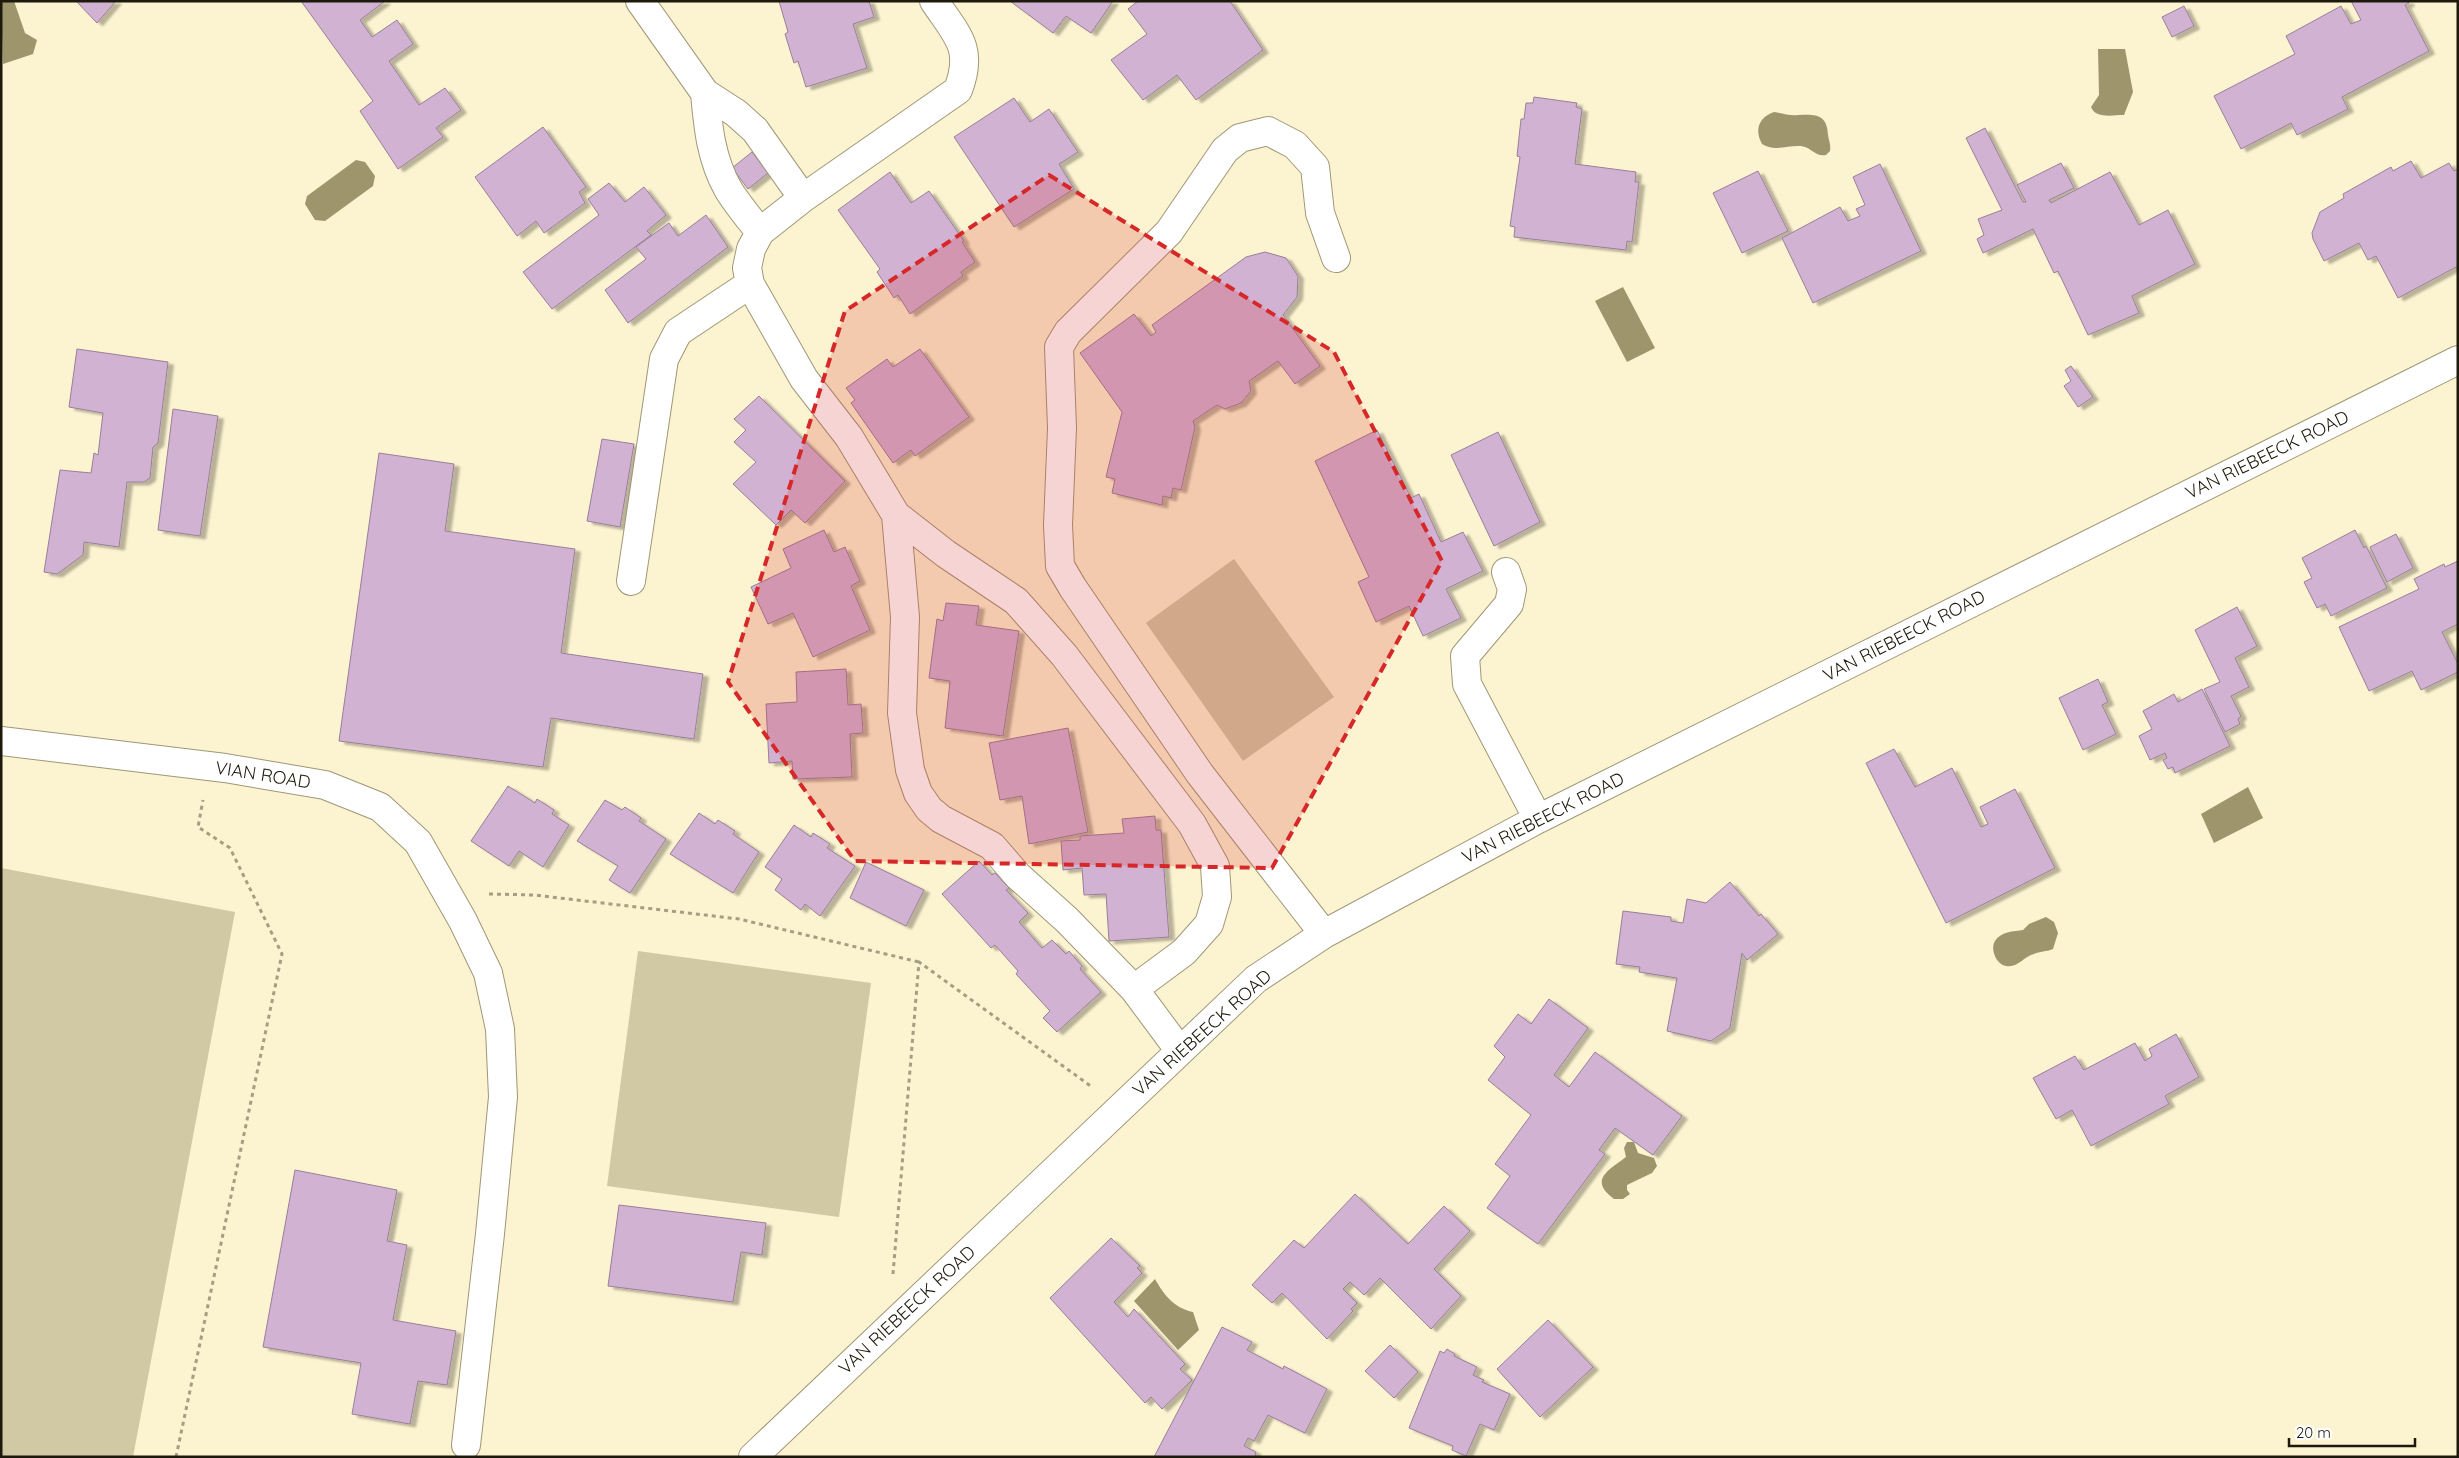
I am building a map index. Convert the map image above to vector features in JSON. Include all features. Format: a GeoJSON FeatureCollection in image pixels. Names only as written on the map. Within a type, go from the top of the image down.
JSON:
{"type":"FeatureCollection","features":[{"type":"Feature","properties":{"kind":"street"},"geometry":{"type":"LineString","coordinates":[[640,1],[705,93],[736,113],[755,130],[803,198]]}},
{"type":"Feature","properties":{"kind":"street"},"geometry":{"type":"LineString","coordinates":[[934,1],[962,44],[964,73],[958,90],[803,198],[760,232],[751,249],[747,268],[750,284],[804,379],[849,437],[896,515],[946,554],[1016,601],[1064,655],[1192,824],[1215,866],[1217,897],[1209,924],[1184,952],[1134,988]]}},
{"type":"Feature","properties":{"kind":"street"},"geometry":{"type":"LineString","coordinates":[[705,93],[709,137],[718,170],[729,191],[760,232]]}},
{"type":"Feature","properties":{"kind":"street"},"geometry":{"type":"LineString","coordinates":[[1324,934],[1200,774],[1060,566],[1058,525],[1062,428],[1059,347],[1068,332],[1169,232],[1225,150],[1240,138],[1268,131],[1295,145],[1315,167],[1320,213],[1336,258]]}},
{"type":"Feature","properties":{"kind":"street"},"geometry":{"type":"LineString","coordinates":[[631,581],[664,359],[678,332],[750,284]]}},
{"type":"Feature","properties":{"kind":"street","name":"VAN RIEBEECK ROAD"},"geometry":{"type":"LineString","coordinates":[[753,1457],[1256,979],[1324,934],[1538,819],[2458,360]]}},
{"type":"Feature","properties":{"kind":"street"},"geometry":{"type":"LineString","coordinates":[[896,515],[905,617],[902,713],[910,770],[918,793],[929,809],[941,819],[992,846],[1018,876],[1067,920],[1134,988],[1180,1051]]}},
{"type":"Feature","properties":{"kind":"street"},"geometry":{"type":"LineString","coordinates":[[1506,572],[1512,589],[1509,604],[1465,656],[1467,684],[1538,819]]}},
{"type":"Feature","properties":{"kind":"street","name":"VIAN ROAD"},"geometry":{"type":"LineString","coordinates":[[1,741],[208,766],[324,786],[380,807],[418,842],[463,921],[488,973],[500,1029],[503,1097],[490,1234],[466,1445]]}},
{"type":"Feature","properties":{"kind":"path"},"geometry":{"type":"LineString","coordinates":[[176,1457],[282,954],[230,848],[198,827],[208,766]]}},
{"type":"Feature","properties":{"kind":"path"},"geometry":{"type":"LineString","coordinates":[[447,893],[534,895],[739,919],[919,962],[1120,1108]]}},
{"type":"Feature","properties":{"kind":"path"},"geometry":{"type":"LineString","coordinates":[[888,1328],[919,962]]}},
{"type":"Feature","properties":{"kind":"highlighted area"},"geometry":{"type":"Polygon","coordinates":[[[1049,175],[1334,352],[1442,561],[1272,868],[855,861],[728,682],[845,311],[1049,175]]]}},
{"type":"Feature","properties":{"kind":"shaded area"},"geometry":{"type":"Polygon","coordinates":[[[1,1],[14,1],[25,33],[37,40],[33,54],[3,64],[1,1]]]}},
{"type":"Feature","properties":{"kind":"shaded area"},"geometry":{"type":"Polygon","coordinates":[[[2098,49],[2125,49],[2133,92],[2124,115],[2100,115],[2093,111],[2091,107],[2099,95],[2098,49]]]}},
{"type":"Feature","properties":{"kind":"shaded area"},"geometry":{"type":"Polygon","coordinates":[[[1774,112],[1792,115],[1815,115],[1823,119],[1827,128],[1830,151],[1826,155],[1822,155],[1801,146],[1771,148],[1762,144],[1758,134],[1759,125],[1765,117],[1774,112]]]}},
{"type":"Feature","properties":{"kind":"shaded area"},"geometry":{"type":"Polygon","coordinates":[[[356,160],[365,162],[375,176],[373,186],[325,221],[315,220],[305,204],[307,196],[356,160]]]}},
{"type":"Feature","properties":{"kind":"shaded area"},"geometry":{"type":"Polygon","coordinates":[[[1623,287],[1655,348],[1627,362],[1595,301],[1623,287]]]}},
{"type":"Feature","properties":{"kind":"shaded area"},"geometry":{"type":"Polygon","coordinates":[[[1234,559],[1334,697],[1243,761],[1146,623],[1234,559]]]}},
{"type":"Feature","properties":{"kind":"shaded area"},"geometry":{"type":"Polygon","coordinates":[[[2248,787],[2263,818],[2214,843],[2201,814],[2248,787]]]}},
{"type":"Feature","properties":{"kind":"shaded area"},"geometry":{"type":"Polygon","coordinates":[[[1,868],[235,912],[133,1457],[1,1457],[1,868]]]}},
{"type":"Feature","properties":{"kind":"shaded area"},"geometry":{"type":"Polygon","coordinates":[[[2046,917],[2054,922],[2058,933],[2053,949],[2030,955],[2014,965],[2002,965],[1995,956],[1993,948],[1997,938],[2008,932],[2023,930],[2029,924],[2046,917]]]}},
{"type":"Feature","properties":{"kind":"shaded area"},"geometry":{"type":"Polygon","coordinates":[[[638,951],[871,983],[839,1217],[607,1186],[638,951]]]}},
{"type":"Feature","properties":{"kind":"shaded area"},"geometry":{"type":"Polygon","coordinates":[[[1627,1142],[1634,1142],[1638,1153],[1654,1158],[1657,1166],[1652,1173],[1627,1185],[1627,1190],[1630,1194],[1623,1199],[1614,1199],[1606,1192],[1602,1181],[1608,1171],[1626,1157],[1624,1148],[1627,1142]]]}},
{"type":"Feature","properties":{"kind":"shaded area"},"geometry":{"type":"Polygon","coordinates":[[[1155,1279],[1170,1300],[1180,1307],[1193,1312],[1199,1330],[1178,1350],[1134,1301],[1155,1279]]]}},
{"type":"Feature","properties":{"kind":"building"},"geometry":{"type":"Polygon","coordinates":[[[76,1],[116,1],[97,23],[76,1]]]}},
{"type":"Feature","properties":{"kind":"building"},"geometry":{"type":"Polygon","coordinates":[[[301,1],[385,1],[360,20],[372,37],[397,20],[413,44],[389,61],[419,105],[445,88],[461,110],[436,128],[443,137],[398,169],[360,111],[373,101],[301,1]]]}},
{"type":"Feature","properties":{"kind":"building"},"geometry":{"type":"Polygon","coordinates":[[[779,1],[869,1],[874,17],[853,24],[867,68],[806,87],[798,61],[794,63],[785,34],[788,32],[779,1]]]}},
{"type":"Feature","properties":{"kind":"building"},"geometry":{"type":"Polygon","coordinates":[[[1010,1],[1113,1],[1091,33],[1066,16],[1053,33],[1010,1]]]}},
{"type":"Feature","properties":{"kind":"building"},"geometry":{"type":"Polygon","coordinates":[[[1138,1],[1230,1],[1263,50],[1196,100],[1177,75],[1143,100],[1111,60],[1147,34],[1128,9],[1138,1]]]}},
{"type":"Feature","properties":{"kind":"building"},"geometry":{"type":"Polygon","coordinates":[[[2351,1],[2408,1],[2409,3],[2405,5],[2429,51],[2342,97],[2348,109],[2297,135],[2291,123],[2241,149],[2214,96],[2295,54],[2286,36],[2341,6],[2351,24],[2361,20],[2351,1]]]}},
{"type":"Feature","properties":{"kind":"building"},"geometry":{"type":"Polygon","coordinates":[[[2184,6],[2194,26],[2172,37],[2162,17],[2184,6]]]}},
{"type":"Feature","properties":{"kind":"building"},"geometry":{"type":"Polygon","coordinates":[[[1534,97],[1577,103],[1576,107],[1582,109],[1575,164],[1636,172],[1635,182],[1639,182],[1632,242],[1627,241],[1626,250],[1514,237],[1515,227],[1510,226],[1520,157],[1517,156],[1521,119],[1524,119],[1526,103],[1533,103],[1534,97]]]}},
{"type":"Feature","properties":{"kind":"building"},"geometry":{"type":"Polygon","coordinates":[[[1014,98],[1030,122],[1049,109],[1078,152],[1059,164],[1074,189],[1014,227],[954,137],[1014,98]]]}},
{"type":"Feature","properties":{"kind":"building"},"geometry":{"type":"Polygon","coordinates":[[[543,127],[586,187],[579,192],[585,203],[544,233],[536,221],[517,236],[475,177],[543,127]]]}},
{"type":"Feature","properties":{"kind":"building"},"geometry":{"type":"Polygon","coordinates":[[[1985,128],[2023,202],[2026,202],[2017,185],[2061,163],[2074,188],[2049,200],[2051,203],[2110,172],[2139,225],[2168,210],[2195,264],[2132,296],[2139,313],[2088,335],[2058,271],[2054,273],[2033,229],[1983,253],[1977,239],[1984,235],[1978,219],[2002,210],[1966,138],[1985,128]]]}},
{"type":"Feature","properties":{"kind":"building"},"geometry":{"type":"Polygon","coordinates":[[[752,152],[768,173],[748,189],[732,168],[752,152]]]}},
{"type":"Feature","properties":{"kind":"building"},"geometry":{"type":"Polygon","coordinates":[[[2411,161],[2421,178],[2449,163],[2454,171],[2458,169],[2458,266],[2398,298],[2376,256],[2368,260],[2359,243],[2324,261],[2312,233],[2320,212],[2344,198],[2343,194],[2391,167],[2393,171],[2411,161]]]}},
{"type":"Feature","properties":{"kind":"building"},"geometry":{"type":"Polygon","coordinates":[[[1880,164],[1921,251],[1813,303],[1782,238],[1840,207],[1848,221],[1860,216],[1856,209],[1865,205],[1853,177],[1880,164]]]}},
{"type":"Feature","properties":{"kind":"building"},"geometry":{"type":"Polygon","coordinates":[[[1758,171],[1788,231],[1742,253],[1713,193],[1758,171]]]}},
{"type":"Feature","properties":{"kind":"building"},"geometry":{"type":"Polygon","coordinates":[[[890,172],[911,203],[929,191],[964,241],[962,242],[975,262],[961,272],[963,276],[910,314],[898,295],[894,298],[877,272],[880,269],[838,210],[890,172]]]}},
{"type":"Feature","properties":{"kind":"building"},"geometry":{"type":"Polygon","coordinates":[[[609,183],[625,202],[644,187],[666,215],[647,231],[651,235],[552,309],[523,272],[599,215],[588,199],[609,183]]]}},
{"type":"Feature","properties":{"kind":"building"},"geometry":{"type":"Polygon","coordinates":[[[706,215],[728,247],[628,323],[605,290],[646,259],[636,247],[669,223],[678,236],[706,215]]]}},
{"type":"Feature","properties":{"kind":"building"},"geometry":{"type":"Polygon","coordinates":[[[1265,252],[1286,258],[1298,276],[1297,297],[1283,315],[1320,366],[1295,384],[1278,361],[1249,381],[1251,391],[1241,403],[1225,409],[1217,405],[1193,421],[1195,427],[1181,490],[1173,488],[1171,498],[1163,496],[1162,505],[1112,493],[1115,479],[1106,477],[1122,412],[1080,353],[1134,314],[1151,336],[1156,332],[1152,325],[1246,257],[1265,252]]]}},
{"type":"Feature","properties":{"kind":"building"},"geometry":{"type":"Polygon","coordinates":[[[77,349],[168,362],[158,443],[153,447],[150,478],[144,482],[127,482],[119,547],[84,542],[83,555],[57,574],[44,572],[60,470],[91,473],[94,453],[98,455],[103,413],[69,407],[77,349]]]}},
{"type":"Feature","properties":{"kind":"building"},"geometry":{"type":"Polygon","coordinates":[[[920,349],[969,417],[915,456],[911,450],[893,463],[851,403],[855,400],[846,388],[887,359],[893,367],[920,349]]]}},
{"type":"Feature","properties":{"kind":"building"},"geometry":{"type":"Polygon","coordinates":[[[2071,366],[2093,397],[2078,407],[2064,386],[2071,381],[2065,370],[2071,366]]]}},
{"type":"Feature","properties":{"kind":"building"},"geometry":{"type":"Polygon","coordinates":[[[759,396],[845,481],[805,523],[791,510],[776,525],[733,484],[756,462],[734,442],[746,430],[734,419],[759,396]]]}},
{"type":"Feature","properties":{"kind":"building"},"geometry":{"type":"Polygon","coordinates":[[[173,409],[218,416],[200,536],[158,530],[173,409]]]}},
{"type":"Feature","properties":{"kind":"building"},"geometry":{"type":"Polygon","coordinates":[[[1377,430],[1411,498],[1419,494],[1441,542],[1463,532],[1483,571],[1446,589],[1461,618],[1423,636],[1409,606],[1376,622],[1358,582],[1369,577],[1315,461],[1377,430]]]}},
{"type":"Feature","properties":{"kind":"building"},"geometry":{"type":"Polygon","coordinates":[[[1498,432],[1540,522],[1494,546],[1451,455],[1498,432]]]}},
{"type":"Feature","properties":{"kind":"building"},"geometry":{"type":"Polygon","coordinates":[[[602,439],[634,444],[620,527],[587,521],[602,439]]]}},
{"type":"Feature","properties":{"kind":"building"},"geometry":{"type":"Polygon","coordinates":[[[379,453],[454,464],[445,531],[575,549],[561,653],[703,674],[694,739],[551,718],[543,767],[339,741],[379,453]]]}},
{"type":"Feature","properties":{"kind":"building"},"geometry":{"type":"Polygon","coordinates":[[[824,530],[834,552],[845,547],[860,581],[851,586],[870,630],[813,657],[793,613],[768,624],[751,587],[791,568],[783,549],[824,530]]]}},
{"type":"Feature","properties":{"kind":"building"},"geometry":{"type":"Polygon","coordinates":[[[2355,530],[2364,548],[2366,546],[2387,588],[2331,616],[2325,604],[2317,608],[2304,582],[2312,578],[2302,558],[2355,530]]]}},
{"type":"Feature","properties":{"kind":"building"},"geometry":{"type":"Polygon","coordinates":[[[2396,534],[2413,568],[2387,582],[2370,547],[2396,534]]]}},
{"type":"Feature","properties":{"kind":"building"},"geometry":{"type":"Polygon","coordinates":[[[2458,561],[2458,624],[2442,632],[2458,664],[2458,672],[2421,690],[2412,671],[2369,691],[2339,627],[2419,589],[2414,579],[2444,564],[2445,567],[2458,561]]]}},
{"type":"Feature","properties":{"kind":"building"},"geometry":{"type":"Polygon","coordinates":[[[946,603],[979,606],[976,625],[1019,631],[1003,736],[945,728],[950,681],[929,678],[937,619],[943,621],[946,603]]]}},
{"type":"Feature","properties":{"kind":"building"},"geometry":{"type":"Polygon","coordinates":[[[2237,607],[2257,646],[2235,658],[2249,687],[2231,696],[2241,716],[2238,719],[2240,724],[2225,732],[2204,689],[2220,682],[2195,630],[2237,607]]]}},
{"type":"Feature","properties":{"kind":"building"},"geometry":{"type":"Polygon","coordinates":[[[846,669],[848,705],[861,704],[863,733],[850,734],[852,777],[793,779],[792,761],[769,763],[766,704],[797,702],[796,672],[846,669]]]}},
{"type":"Feature","properties":{"kind":"building"},"geometry":{"type":"Polygon","coordinates":[[[2098,679],[2108,702],[2102,705],[2116,734],[2083,750],[2059,698],[2098,679]]]}},
{"type":"Feature","properties":{"kind":"building"},"geometry":{"type":"Polygon","coordinates":[[[2202,689],[2230,746],[2175,773],[2173,767],[2168,769],[2163,760],[2167,758],[2165,753],[2150,760],[2139,736],[2152,729],[2143,711],[2174,694],[2178,702],[2202,689]]]}},
{"type":"Feature","properties":{"kind":"building"},"geometry":{"type":"Polygon","coordinates":[[[1068,728],[1088,832],[1029,844],[1022,796],[1000,800],[989,743],[1068,728]]]}},
{"type":"Feature","properties":{"kind":"building"},"geometry":{"type":"Polygon","coordinates":[[[1894,749],[1915,787],[1952,768],[1981,827],[1988,824],[1980,807],[2015,789],[2055,868],[1946,923],[1866,763],[1894,749]]]}},
{"type":"Feature","properties":{"kind":"building"},"geometry":{"type":"Polygon","coordinates":[[[508,786],[535,803],[537,799],[554,810],[552,814],[569,825],[543,867],[519,851],[509,866],[471,841],[508,786]]]}},
{"type":"Feature","properties":{"kind":"building"},"geometry":{"type":"Polygon","coordinates":[[[605,800],[622,810],[625,807],[641,818],[639,821],[666,839],[630,893],[609,880],[618,866],[577,841],[605,800]]]}},
{"type":"Feature","properties":{"kind":"building"},"geometry":{"type":"Polygon","coordinates":[[[699,813],[715,824],[718,820],[735,831],[733,834],[759,852],[733,893],[670,854],[699,813]]]}},
{"type":"Feature","properties":{"kind":"building"},"geometry":{"type":"Polygon","coordinates":[[[1155,816],[1156,830],[1161,830],[1169,937],[1109,941],[1106,894],[1084,895],[1082,868],[1063,870],[1061,841],[1080,840],[1080,836],[1124,833],[1122,819],[1155,816]]]}},
{"type":"Feature","properties":{"kind":"building"},"geometry":{"type":"Polygon","coordinates":[[[794,825],[811,837],[813,833],[830,844],[827,848],[855,866],[820,916],[805,904],[801,910],[775,890],[782,879],[765,867],[794,825]]]}},
{"type":"Feature","properties":{"kind":"building"},"geometry":{"type":"Polygon","coordinates":[[[979,861],[992,875],[995,873],[1009,888],[1006,890],[1028,913],[1019,922],[1042,948],[1052,940],[1066,954],[1069,951],[1082,966],[1080,969],[1101,992],[1057,1032],[1043,1018],[1050,1011],[1016,974],[1018,971],[995,945],[991,948],[942,894],[979,861]]]}},
{"type":"Feature","properties":{"kind":"building"},"geometry":{"type":"Polygon","coordinates":[[[866,862],[924,890],[906,926],[850,898],[866,862]]]}},
{"type":"Feature","properties":{"kind":"building"},"geometry":{"type":"Polygon","coordinates":[[[1730,882],[1759,916],[1761,914],[1778,934],[1747,960],[1742,953],[1730,1028],[1711,1041],[1667,1031],[1677,978],[1639,972],[1640,967],[1616,964],[1623,911],[1671,917],[1671,921],[1683,923],[1687,899],[1706,903],[1730,882]]]}},
{"type":"Feature","properties":{"kind":"building"},"geometry":{"type":"Polygon","coordinates":[[[1549,999],[1588,1028],[1554,1075],[1569,1087],[1595,1052],[1682,1116],[1653,1155],[1615,1128],[1599,1150],[1605,1154],[1538,1244],[1487,1208],[1510,1176],[1495,1164],[1531,1115],[1488,1080],[1505,1057],[1494,1046],[1518,1014],[1531,1024],[1549,999]]]}},
{"type":"Feature","properties":{"kind":"building"},"geometry":{"type":"Polygon","coordinates":[[[2176,1034],[2199,1077],[2165,1096],[2169,1104],[2091,1146],[2072,1110],[2056,1119],[2033,1078],[2075,1056],[2084,1070],[2135,1043],[2145,1061],[2152,1056],[2149,1049],[2176,1034]]]}},
{"type":"Feature","properties":{"kind":"building"},"geometry":{"type":"Polygon","coordinates":[[[295,1170],[397,1190],[387,1241],[407,1245],[393,1320],[456,1331],[447,1385],[418,1381],[410,1424],[352,1414],[361,1363],[263,1347],[295,1170]]]}},
{"type":"Feature","properties":{"kind":"building"},"geometry":{"type":"Polygon","coordinates":[[[1355,1194],[1408,1244],[1444,1206],[1470,1231],[1434,1269],[1461,1296],[1431,1329],[1380,1278],[1364,1295],[1350,1282],[1343,1289],[1357,1303],[1351,1309],[1353,1311],[1327,1339],[1282,1293],[1272,1303],[1252,1285],[1294,1240],[1304,1248],[1355,1194]]]}},
{"type":"Feature","properties":{"kind":"building"},"geometry":{"type":"Polygon","coordinates":[[[619,1205],[766,1223],[762,1255],[741,1252],[733,1302],[608,1286],[619,1205]]]}},
{"type":"Feature","properties":{"kind":"building"},"geometry":{"type":"Polygon","coordinates":[[[1111,1238],[1140,1266],[1137,1268],[1142,1273],[1114,1302],[1128,1317],[1134,1309],[1185,1364],[1180,1369],[1192,1380],[1162,1409],[1151,1397],[1145,1403],[1050,1298],[1111,1238]]]}},
{"type":"Feature","properties":{"kind":"building"},"geometry":{"type":"Polygon","coordinates":[[[1548,1320],[1593,1367],[1540,1417],[1497,1369],[1548,1320]]]}},
{"type":"Feature","properties":{"kind":"building"},"geometry":{"type":"Polygon","coordinates":[[[1222,1327],[1252,1342],[1247,1350],[1283,1369],[1284,1366],[1327,1389],[1305,1433],[1268,1415],[1254,1441],[1248,1438],[1244,1446],[1256,1452],[1255,1455],[1257,1457],[1154,1457],[1222,1327]]]}},
{"type":"Feature","properties":{"kind":"building"},"geometry":{"type":"Polygon","coordinates":[[[1390,1345],[1418,1372],[1394,1398],[1365,1371],[1390,1345]]]}},
{"type":"Feature","properties":{"kind":"building"},"geometry":{"type":"Polygon","coordinates":[[[1447,1349],[1455,1354],[1454,1356],[1477,1367],[1473,1375],[1484,1380],[1482,1382],[1510,1394],[1494,1430],[1480,1424],[1466,1456],[1452,1450],[1453,1446],[1409,1428],[1440,1351],[1444,1353],[1447,1349]]]}}]}
